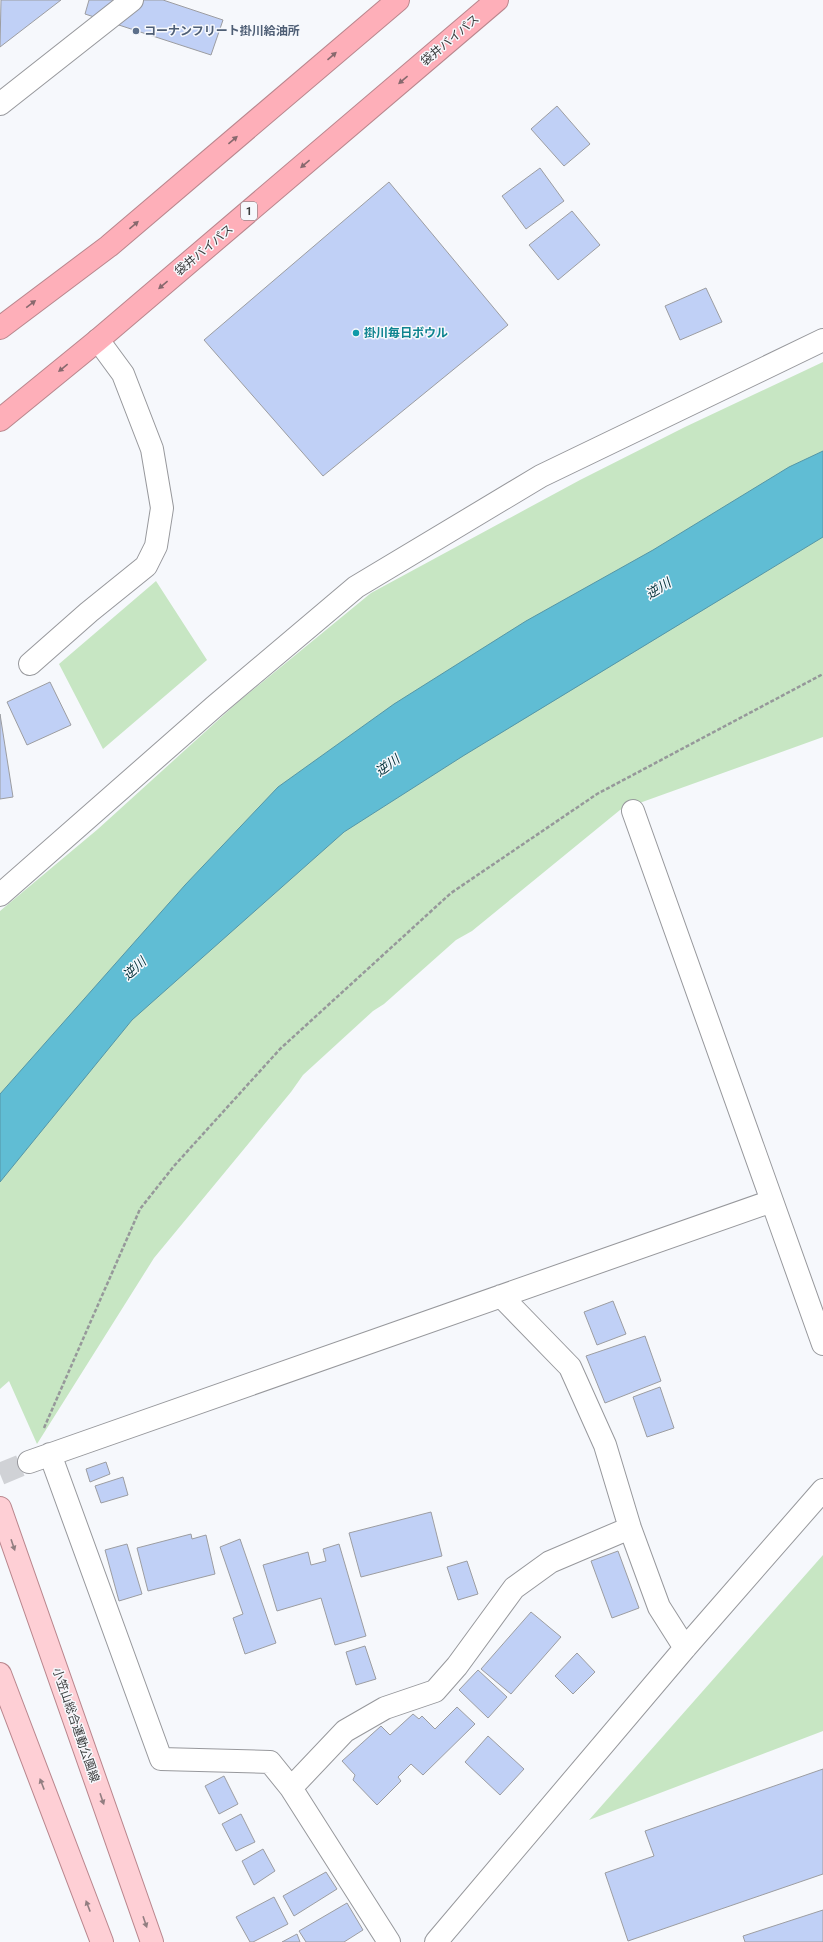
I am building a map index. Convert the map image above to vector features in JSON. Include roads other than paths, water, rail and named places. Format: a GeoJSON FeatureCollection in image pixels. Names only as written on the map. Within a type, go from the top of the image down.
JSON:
{"type":"FeatureCollection","features":[{"type":"Feature","properties":{"kind":"highway"},"geometry":{"type":"LineString","coordinates":[[0,328],[109,246],[398,0]]}},
{"type":"Feature","properties":{"kind":"highway","name":"袋井バイパス"},"geometry":{"type":"LineString","coordinates":[[0,420],[98,340],[497,0]]}},
{"type":"Feature","properties":{"kind":"main road","name":"小笠山総合運動公園線"},"geometry":{"type":"LineString","coordinates":[[0,1508],[152,1942]]}},
{"type":"Feature","properties":{"kind":"main road"},"geometry":{"type":"LineString","coordinates":[[0,1674],[102,1942]]}},
{"type":"Feature","properties":{"kind":"street"},"geometry":{"type":"LineString","coordinates":[[0,104],[132,0]]}},
{"type":"Feature","properties":{"kind":"street"},"geometry":{"type":"LineString","coordinates":[[30,664],[89,612],[146,566],[156,546],[162,508],[152,449],[123,374],[98,340]]}},
{"type":"Feature","properties":{"kind":"street"},"geometry":{"type":"LineString","coordinates":[[0,895],[215,706],[356,587],[541,476],[823,340]]}},
{"type":"Feature","properties":{"kind":"street"},"geometry":{"type":"LineString","coordinates":[[632,811],[823,1344]]}},
{"type":"Feature","properties":{"kind":"street"},"geometry":{"type":"LineString","coordinates":[[29,1462],[772,1201]]}},
{"type":"Feature","properties":{"kind":"street"},"geometry":{"type":"LineString","coordinates":[[501,1296],[570,1367],[605,1445],[630,1528],[659,1607],[685,1648]]}},
{"type":"Feature","properties":{"kind":"street"},"geometry":{"type":"LineString","coordinates":[[50,1454],[161,1759],[270,1762],[291,1788],[389,1942]]}},
{"type":"Feature","properties":{"kind":"street"},"geometry":{"type":"LineString","coordinates":[[436,1942],[685,1648],[823,1490]]}},
{"type":"Feature","properties":{"kind":"street"},"geometry":{"type":"LineString","coordinates":[[291,1788],[345,1732],[385,1708],[435,1691],[457,1666],[514,1588],[550,1562],[630,1528]]}},
{"type":"Feature","properties":{"kind":"water","name":"逆川"},"geometry":{"type":"Polygon","coordinates":[[[823,451],[823,537],[463,756],[344,832],[132,1020],[0,1182],[0,1094],[185,885],[278,787],[394,704],[526,621],[653,550],[789,467],[823,451]]]}},
{"type":"Feature","properties":{"kind":"tunnel"},"geometry":{"type":"LineString","coordinates":[[0,1474],[29,1462]]}},
{"type":"Feature","properties":{"kind":"place","name":"コーナンフリート掛川給油所"},"geometry":{"type":"Point","coordinates":[136,31]}},
{"type":"Feature","properties":{"kind":"place","name":"掛川毎日ボウル"},"geometry":{"type":"Point","coordinates":[356,333]}}]}
